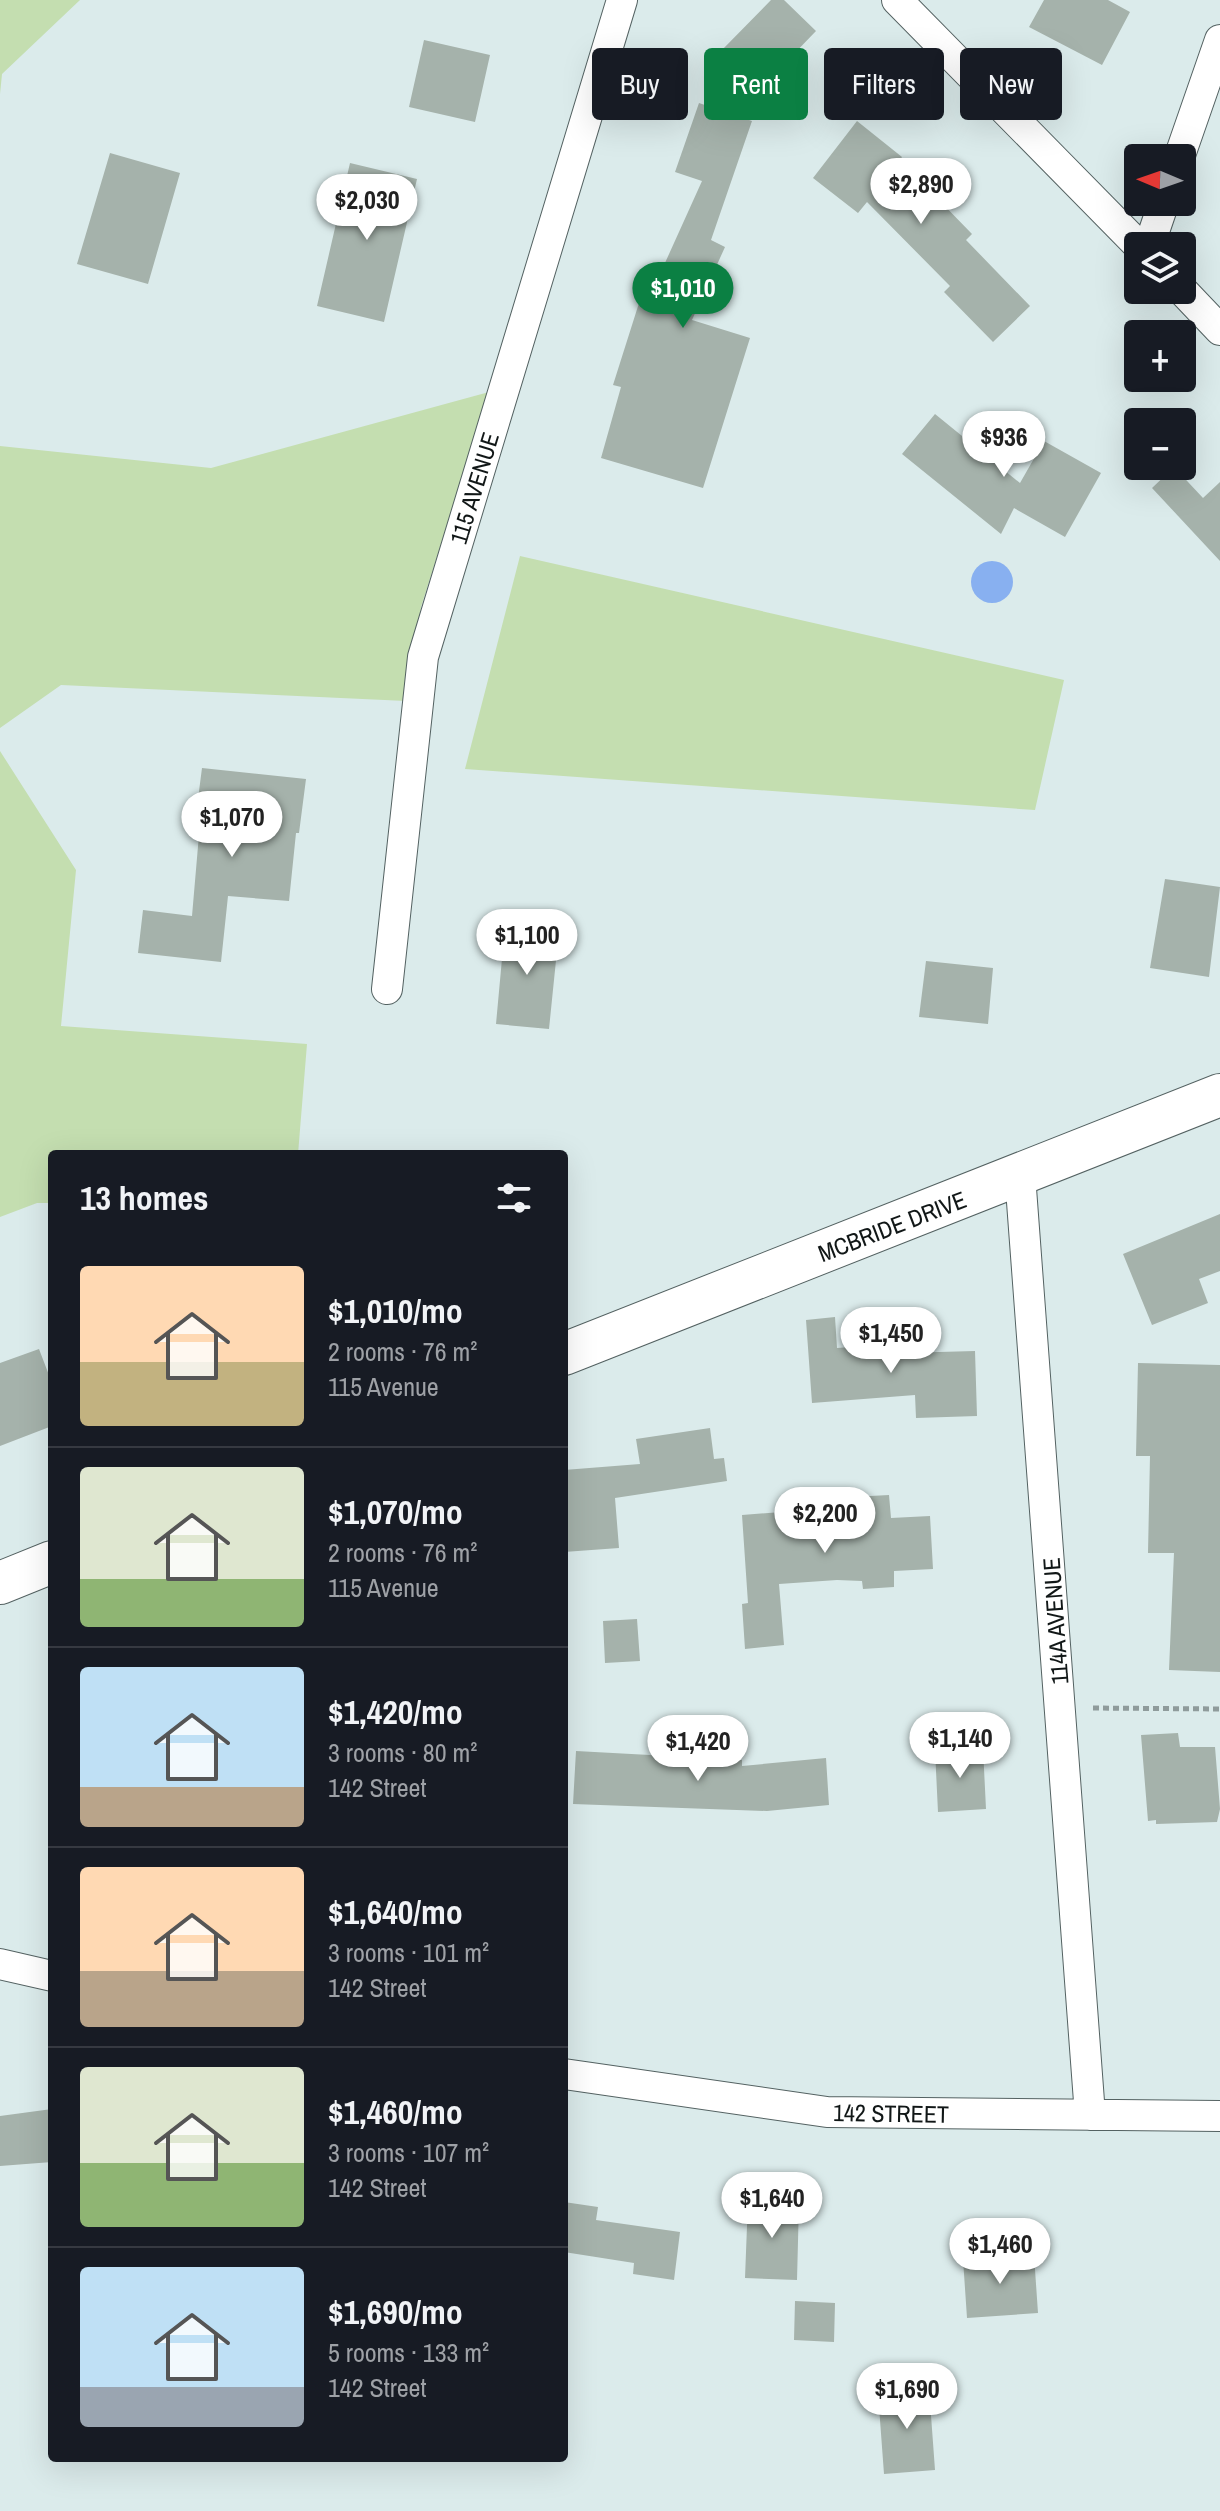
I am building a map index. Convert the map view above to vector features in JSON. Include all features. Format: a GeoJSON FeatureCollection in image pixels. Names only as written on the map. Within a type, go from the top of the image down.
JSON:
{"type":"FeatureCollection","features":[{"type":"Feature","properties":{"kind":"street","name":"115 AVENUE"},"geometry":{"type":"LineString","coordinates":[[387,989],[423,657],[622,0]]}},
{"type":"Feature","properties":{"kind":"street"},"geometry":{"type":"LineString","coordinates":[[897,0],[1125,232]]}},
{"type":"Feature","properties":{"kind":"street"},"geometry":{"type":"LineString","coordinates":[[1184,144],[1220,40]]}},
{"type":"Feature","properties":{"kind":"street"},"geometry":{"type":"LineString","coordinates":[[1195,304],[1220,330]]}},
{"type":"Feature","properties":{"kind":"street","name":"MCBRIDE DRIVE"},"geometry":{"type":"LineString","coordinates":[[568,1352],[1220,1095]]}},
{"type":"Feature","properties":{"kind":"street","name":"114A AVENUE"},"geometry":{"type":"LineString","coordinates":[[1020,1175],[1090,2115]]}},
{"type":"Feature","properties":{"kind":"street"},"geometry":{"type":"LineString","coordinates":[[0,1583],[48,1564]]}},
{"type":"Feature","properties":{"kind":"street"},"geometry":{"type":"LineString","coordinates":[[0,1964],[48,1975]]}},
{"type":"Feature","properties":{"kind":"street","name":"142 STREET"},"geometry":{"type":"LineString","coordinates":[[568,2075],[827,2112],[1220,2116]]}},
{"type":"Feature","properties":{"kind":"path"},"geometry":{"type":"LineString","coordinates":[[1093,1708],[1220,1709]]}},
{"type":"Feature","properties":{"kind":"green space"},"geometry":{"type":"Polygon","coordinates":[[[0,0],[80,0],[2,74],[0,94],[0,0]]]}},
{"type":"Feature","properties":{"kind":"green space"},"geometry":{"type":"Polygon","coordinates":[[[489,392],[421,607],[406,701],[61,685],[0,728],[0,446],[211,468],[489,392]]]}},
{"type":"Feature","properties":{"kind":"green space"},"geometry":{"type":"Polygon","coordinates":[[[520,556],[1064,680],[1035,810],[465,769],[520,556]]]}},
{"type":"Feature","properties":{"kind":"green space"},"geometry":{"type":"Polygon","coordinates":[[[0,751],[76,870],[61,1026],[307,1044],[298,1150],[48,1150],[48,1203],[37,1203],[0,1217],[0,751]]]}},
{"type":"Feature","properties":{"kind":"water"},"geometry":{"type":"Polygon","coordinates":[[[992,561],[1007,567],[1013,582],[1007,597],[992,603],[977,597],[971,582],[977,567],[992,561]]]}},
{"type":"Feature","properties":{"kind":"building"},"geometry":{"type":"Polygon","coordinates":[[[771,0],[784,0],[816,31],[800,48],[724,48],[771,0]]]}},
{"type":"Feature","properties":{"kind":"building"},"geometry":{"type":"Polygon","coordinates":[[[1044,0],[1108,0],[1130,12],[1102,65],[1029,27],[1044,0]]]}},
{"type":"Feature","properties":{"kind":"building"},"geometry":{"type":"Polygon","coordinates":[[[424,40],[490,55],[475,122],[409,107],[424,40]]]}},
{"type":"Feature","properties":{"kind":"building"},"geometry":{"type":"Polygon","coordinates":[[[699,103],[704,105],[704,120],[752,121],[711,240],[725,247],[692,320],[750,338],[703,488],[601,458],[621,387],[613,385],[639,303],[646,305],[702,181],[675,172],[699,103]]]}},
{"type":"Feature","properties":{"kind":"building"},"geometry":{"type":"Polygon","coordinates":[[[857,121],[902,157],[900,160],[972,234],[966,240],[1030,306],[993,342],[944,292],[950,286],[867,202],[858,213],[813,178],[857,121]]]}},
{"type":"Feature","properties":{"kind":"building"},"geometry":{"type":"Polygon","coordinates":[[[110,153],[180,173],[148,284],[77,264],[110,153]]]}},
{"type":"Feature","properties":{"kind":"building"},"geometry":{"type":"Polygon","coordinates":[[[350,163],[417,179],[384,322],[317,306],[350,163]]]}},
{"type":"Feature","properties":{"kind":"building"},"geometry":{"type":"Polygon","coordinates":[[[935,414],[1020,483],[1044,441],[1101,473],[1065,537],[1014,508],[1001,534],[902,454],[935,414]]]}},
{"type":"Feature","properties":{"kind":"building"},"geometry":{"type":"Polygon","coordinates":[[[1160,480],[1186,480],[1203,498],[1220,482],[1220,561],[1152,488],[1160,480]]]}},
{"type":"Feature","properties":{"kind":"building"},"geometry":{"type":"Polygon","coordinates":[[[202,768],[306,779],[299,833],[296,833],[289,901],[228,896],[221,962],[138,953],[143,910],[192,916],[200,823],[195,822],[202,768]]]}},
{"type":"Feature","properties":{"kind":"building"},"geometry":{"type":"Polygon","coordinates":[[[1165,879],[1220,887],[1209,977],[1150,968],[1165,879]]]}},
{"type":"Feature","properties":{"kind":"building"},"geometry":{"type":"Polygon","coordinates":[[[505,926],[559,931],[549,1029],[496,1024],[505,926]]]}},
{"type":"Feature","properties":{"kind":"building"},"geometry":{"type":"Polygon","coordinates":[[[926,961],[993,968],[988,1024],[919,1017],[926,961]]]}},
{"type":"Feature","properties":{"kind":"building"},"geometry":{"type":"Polygon","coordinates":[[[1220,1214],[1220,1271],[1199,1279],[1208,1303],[1152,1325],[1123,1254],[1220,1214]]]}},
{"type":"Feature","properties":{"kind":"building"},"geometry":{"type":"Polygon","coordinates":[[[835,1317],[837,1348],[865,1346],[866,1354],[975,1351],[977,1416],[916,1418],[915,1395],[812,1403],[806,1320],[835,1317]]]}},
{"type":"Feature","properties":{"kind":"building"},"geometry":{"type":"Polygon","coordinates":[[[39,1349],[48,1373],[48,1428],[0,1446],[0,1363],[39,1349]]]}},
{"type":"Feature","properties":{"kind":"building"},"geometry":{"type":"Polygon","coordinates":[[[1138,1363],[1220,1365],[1220,1672],[1169,1670],[1174,1553],[1148,1553],[1150,1456],[1136,1456],[1138,1363]]]}},
{"type":"Feature","properties":{"kind":"building"},"geometry":{"type":"Polygon","coordinates":[[[710,1428],[714,1459],[724,1458],[727,1481],[615,1498],[619,1548],[568,1552],[568,1470],[640,1464],[636,1439],[710,1428]]]}},
{"type":"Feature","properties":{"kind":"building"},"geometry":{"type":"Polygon","coordinates":[[[889,1495],[891,1518],[930,1516],[933,1569],[894,1571],[894,1587],[863,1589],[862,1581],[837,1580],[779,1584],[784,1645],[745,1649],[742,1604],[748,1603],[742,1515],[833,1508],[833,1498],[889,1495]]]}},
{"type":"Feature","properties":{"kind":"building"},"geometry":{"type":"Polygon","coordinates":[[[637,1619],[640,1661],[605,1663],[603,1621],[637,1619]]]}},
{"type":"Feature","properties":{"kind":"building"},"geometry":{"type":"Polygon","coordinates":[[[1178,1733],[1180,1747],[1215,1747],[1220,1809],[1217,1822],[1156,1824],[1156,1820],[1148,1821],[1141,1735],[1178,1733]]]}},
{"type":"Feature","properties":{"kind":"building"},"geometry":{"type":"Polygon","coordinates":[[[983,1748],[986,1809],[938,1812],[935,1750],[983,1748]]]}},
{"type":"Feature","properties":{"kind":"building"},"geometry":{"type":"Polygon","coordinates":[[[576,1751],[742,1760],[742,1766],[826,1758],[829,1805],[767,1811],[573,1804],[576,1751]]]}},
{"type":"Feature","properties":{"kind":"building"},"geometry":{"type":"Polygon","coordinates":[[[48,2110],[48,2162],[0,2166],[0,2116],[48,2110]]]}},
{"type":"Feature","properties":{"kind":"building"},"geometry":{"type":"Polygon","coordinates":[[[748,2200],[799,2202],[797,2280],[745,2278],[748,2200]]]}},
{"type":"Feature","properties":{"kind":"building"},"geometry":{"type":"Polygon","coordinates":[[[568,2203],[598,2207],[596,2220],[680,2232],[674,2280],[633,2274],[634,2263],[568,2253],[568,2203]]]}},
{"type":"Feature","properties":{"kind":"building"},"geometry":{"type":"Polygon","coordinates":[[[1034,2255],[1038,2313],[967,2318],[963,2259],[1034,2255]]]}},
{"type":"Feature","properties":{"kind":"building"},"geometry":{"type":"Polygon","coordinates":[[[795,2301],[835,2303],[834,2342],[794,2340],[795,2301]]]}},
{"type":"Feature","properties":{"kind":"building"},"geometry":{"type":"Polygon","coordinates":[[[929,2388],[935,2470],[884,2474],[878,2393],[929,2388]]]}}]}
